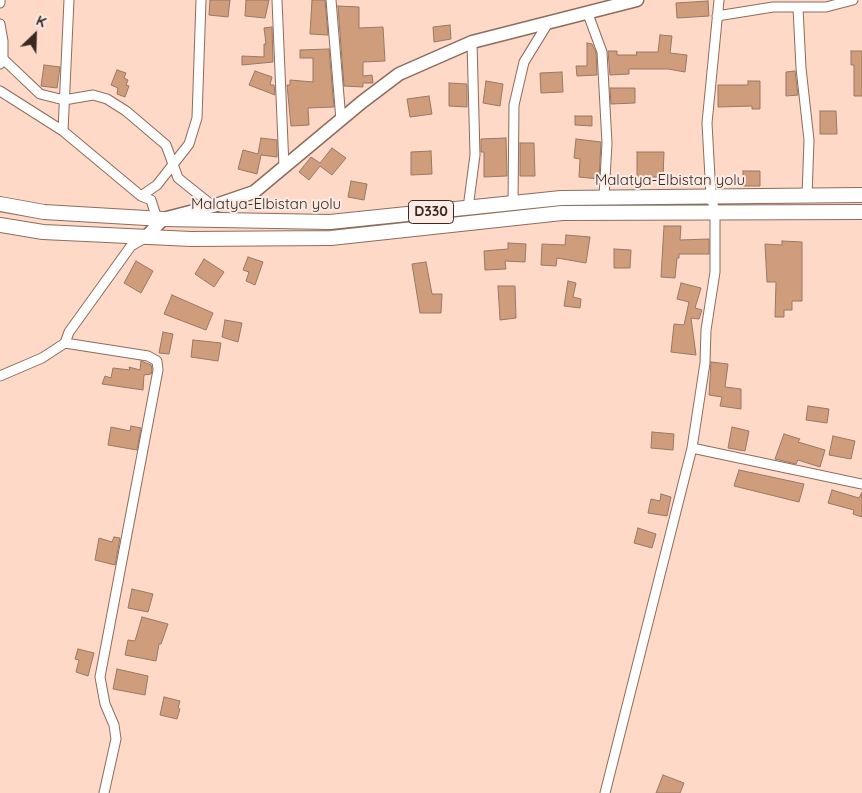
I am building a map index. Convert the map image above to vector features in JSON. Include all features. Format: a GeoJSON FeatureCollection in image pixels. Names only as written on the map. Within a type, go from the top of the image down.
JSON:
{"type":"FeatureCollection","features":[{"type":"Feature","properties":{"kind":"main road","name":"Malatya-Elbistan yolu"},"geometry":{"type":"LineString","coordinates":[[0,204],[44,212],[160,219],[330,222],[562,198],[862,195]]}},
{"type":"Feature","properties":{"kind":"main road","name":"D330"},"geometry":{"type":"LineString","coordinates":[[0,224],[43,232],[191,239],[331,238],[562,213],[862,212]]}},
{"type":"Feature","properties":{"kind":"street"},"geometry":{"type":"LineString","coordinates":[[63,132],[69,0]]}},
{"type":"Feature","properties":{"kind":"street"},"geometry":{"type":"LineString","coordinates":[[141,196],[157,185],[189,144],[197,118],[201,0]]}},
{"type":"Feature","properties":{"kind":"street"},"geometry":{"type":"LineString","coordinates":[[277,0],[284,167]]}},
{"type":"Feature","properties":{"kind":"street"},"geometry":{"type":"LineString","coordinates":[[332,0],[340,120]]}},
{"type":"Feature","properties":{"kind":"street"},"geometry":{"type":"LineString","coordinates":[[0,376],[42,358],[65,343],[69,332],[131,246],[146,237],[160,219],[213,206],[254,192],[340,120],[400,74],[472,42],[637,0]]}},
{"type":"Feature","properties":{"kind":"street"},"geometry":{"type":"LineString","coordinates":[[605,793],[692,448],[705,363],[706,330],[715,272],[715,212],[711,196],[707,123],[719,0]]}},
{"type":"Feature","properties":{"kind":"street"},"geometry":{"type":"LineString","coordinates":[[717,16],[772,7],[826,7],[853,0]]}},
{"type":"Feature","properties":{"kind":"street"},"geometry":{"type":"LineString","coordinates":[[798,8],[801,68],[809,140],[806,196]]}},
{"type":"Feature","properties":{"kind":"street"},"geometry":{"type":"LineString","coordinates":[[588,14],[602,52],[607,143],[604,197]]}},
{"type":"Feature","properties":{"kind":"street"},"geometry":{"type":"LineString","coordinates":[[513,203],[514,105],[524,62],[548,23]]}},
{"type":"Feature","properties":{"kind":"street"},"geometry":{"type":"LineString","coordinates":[[0,24],[1,59],[40,94],[64,100],[93,95],[107,99],[126,111],[166,145],[178,178],[213,206]]}},
{"type":"Feature","properties":{"kind":"street"},"geometry":{"type":"LineString","coordinates":[[468,208],[475,156],[472,42]]}},
{"type":"Feature","properties":{"kind":"street"},"geometry":{"type":"LineString","coordinates":[[0,92],[63,132],[141,196],[152,200],[160,219]]}},
{"type":"Feature","properties":{"kind":"street"},"geometry":{"type":"LineString","coordinates":[[65,343],[148,356],[157,361],[158,370],[100,677],[106,704],[114,724],[116,739],[104,793]]}},
{"type":"Feature","properties":{"kind":"street"},"geometry":{"type":"LineString","coordinates":[[692,448],[862,484]]}},
{"type":"Feature","properties":{"kind":"building"},"geometry":{"type":"Polygon","coordinates":[[[210,0],[230,0],[228,17],[209,15],[210,0]]]}},
{"type":"Feature","properties":{"kind":"building"},"geometry":{"type":"Polygon","coordinates":[[[246,0],[269,0],[265,18],[245,16],[246,0]]]}},
{"type":"Feature","properties":{"kind":"building"},"geometry":{"type":"Polygon","coordinates":[[[312,0],[325,0],[328,35],[310,34],[312,0]]]}},
{"type":"Feature","properties":{"kind":"building"},"geometry":{"type":"Polygon","coordinates":[[[708,1],[709,16],[677,18],[676,3],[708,1]]]}},
{"type":"Feature","properties":{"kind":"building"},"geometry":{"type":"Polygon","coordinates":[[[338,6],[359,7],[359,28],[383,27],[385,61],[363,62],[363,76],[372,75],[373,83],[363,83],[363,87],[344,86],[338,6]]]}},
{"type":"Feature","properties":{"kind":"building"},"geometry":{"type":"Polygon","coordinates":[[[450,25],[451,39],[434,42],[433,27],[450,25]]]}},
{"type":"Feature","properties":{"kind":"building"},"geometry":{"type":"Polygon","coordinates":[[[272,27],[273,62],[242,65],[242,56],[264,57],[264,44],[266,44],[264,28],[272,27]]]}},
{"type":"Feature","properties":{"kind":"building"},"geometry":{"type":"Polygon","coordinates":[[[660,35],[672,36],[670,53],[687,55],[685,72],[668,69],[629,69],[629,74],[610,75],[608,51],[617,51],[617,55],[637,55],[636,52],[658,52],[660,35]]]}},
{"type":"Feature","properties":{"kind":"building"},"geometry":{"type":"Polygon","coordinates":[[[587,43],[592,44],[596,53],[597,75],[577,76],[576,66],[587,66],[587,43]]]}},
{"type":"Feature","properties":{"kind":"building"},"geometry":{"type":"Polygon","coordinates":[[[329,49],[334,107],[308,108],[309,125],[291,126],[287,85],[290,85],[290,80],[313,82],[313,58],[300,58],[300,50],[329,49]]]}},
{"type":"Feature","properties":{"kind":"building"},"geometry":{"type":"Polygon","coordinates":[[[851,51],[862,51],[862,96],[854,96],[854,65],[851,65],[851,51]]]}},
{"type":"Feature","properties":{"kind":"building"},"geometry":{"type":"Polygon","coordinates":[[[44,65],[60,67],[57,88],[41,86],[44,65]]]}},
{"type":"Feature","properties":{"kind":"building"},"geometry":{"type":"Polygon","coordinates":[[[117,70],[126,73],[124,78],[128,80],[126,85],[129,86],[125,97],[117,94],[118,88],[111,85],[117,70]]]}},
{"type":"Feature","properties":{"kind":"building"},"geometry":{"type":"Polygon","coordinates":[[[255,71],[272,77],[270,85],[274,85],[275,95],[249,85],[255,71]]]}},
{"type":"Feature","properties":{"kind":"building"},"geometry":{"type":"Polygon","coordinates":[[[795,71],[798,95],[786,96],[786,72],[795,71]]]}},
{"type":"Feature","properties":{"kind":"building"},"geometry":{"type":"Polygon","coordinates":[[[562,72],[563,92],[541,93],[540,73],[562,72]]]}},
{"type":"Feature","properties":{"kind":"building"},"geometry":{"type":"Polygon","coordinates":[[[486,81],[503,84],[500,106],[483,103],[486,81]]]}},
{"type":"Feature","properties":{"kind":"building"},"geometry":{"type":"Polygon","coordinates":[[[748,81],[760,81],[760,109],[752,109],[752,106],[718,107],[718,85],[748,85],[748,81]]]}},
{"type":"Feature","properties":{"kind":"building"},"geometry":{"type":"Polygon","coordinates":[[[449,83],[467,84],[467,107],[449,106],[449,83]]]}},
{"type":"Feature","properties":{"kind":"building"},"geometry":{"type":"Polygon","coordinates":[[[610,88],[635,88],[635,103],[611,104],[610,88]]]}},
{"type":"Feature","properties":{"kind":"building"},"geometry":{"type":"Polygon","coordinates":[[[429,96],[432,114],[410,117],[407,99],[429,96]]]}},
{"type":"Feature","properties":{"kind":"building"},"geometry":{"type":"Polygon","coordinates":[[[820,111],[836,111],[837,134],[820,134],[820,111]]]}},
{"type":"Feature","properties":{"kind":"building"},"geometry":{"type":"Polygon","coordinates":[[[575,116],[592,116],[592,126],[575,125],[575,116]]]}},
{"type":"Feature","properties":{"kind":"building"},"geometry":{"type":"Polygon","coordinates":[[[261,138],[277,140],[277,157],[261,155],[257,174],[238,169],[243,150],[258,154],[261,138]]]}},
{"type":"Feature","properties":{"kind":"building"},"geometry":{"type":"Polygon","coordinates":[[[506,138],[507,176],[484,177],[484,152],[481,152],[481,139],[506,138]]]}},
{"type":"Feature","properties":{"kind":"building"},"geometry":{"type":"Polygon","coordinates":[[[576,139],[601,142],[599,179],[579,177],[580,159],[574,158],[576,139]]]}},
{"type":"Feature","properties":{"kind":"building"},"geometry":{"type":"Polygon","coordinates":[[[520,143],[534,143],[535,176],[520,176],[520,143]]]}},
{"type":"Feature","properties":{"kind":"building"},"geometry":{"type":"Polygon","coordinates":[[[332,148],[346,158],[332,175],[320,166],[309,180],[299,172],[311,157],[320,163],[332,148]]]}},
{"type":"Feature","properties":{"kind":"building"},"geometry":{"type":"Polygon","coordinates":[[[431,151],[432,174],[411,175],[411,152],[431,151]]]}},
{"type":"Feature","properties":{"kind":"building"},"geometry":{"type":"Polygon","coordinates":[[[637,152],[664,152],[663,177],[637,177],[637,152]]]}},
{"type":"Feature","properties":{"kind":"building"},"geometry":{"type":"Polygon","coordinates":[[[743,171],[760,171],[760,186],[743,186],[743,171]]]}},
{"type":"Feature","properties":{"kind":"building"},"geometry":{"type":"Polygon","coordinates":[[[351,181],[367,184],[364,200],[348,197],[351,181]]]}},
{"type":"Feature","properties":{"kind":"building"},"geometry":{"type":"Polygon","coordinates":[[[664,226],[681,226],[680,240],[709,239],[709,254],[679,254],[675,278],[661,277],[664,226]]]}},
{"type":"Feature","properties":{"kind":"building"},"geometry":{"type":"Polygon","coordinates":[[[566,235],[590,237],[586,263],[557,258],[556,266],[541,265],[542,244],[565,245],[566,235]]]}},
{"type":"Feature","properties":{"kind":"building"},"geometry":{"type":"Polygon","coordinates":[[[782,241],[802,242],[802,301],[792,301],[792,310],[784,310],[784,317],[775,317],[776,282],[767,282],[765,244],[782,245],[782,241]]]}},
{"type":"Feature","properties":{"kind":"building"},"geometry":{"type":"Polygon","coordinates":[[[508,243],[526,244],[525,262],[505,261],[506,269],[485,270],[484,251],[508,249],[508,243]]]}},
{"type":"Feature","properties":{"kind":"building"},"geometry":{"type":"Polygon","coordinates":[[[614,249],[631,250],[630,268],[614,268],[614,249]]]}},
{"type":"Feature","properties":{"kind":"building"},"geometry":{"type":"Polygon","coordinates":[[[248,257],[263,262],[255,285],[246,281],[249,272],[243,270],[248,257]]]}},
{"type":"Feature","properties":{"kind":"building"},"geometry":{"type":"Polygon","coordinates":[[[204,259],[224,272],[214,287],[195,274],[204,259]]]}},
{"type":"Feature","properties":{"kind":"building"},"geometry":{"type":"Polygon","coordinates":[[[136,261],[153,271],[141,293],[124,283],[136,261]]]}},
{"type":"Feature","properties":{"kind":"building"},"geometry":{"type":"Polygon","coordinates":[[[426,262],[432,294],[442,294],[441,313],[420,313],[412,264],[426,262]]]}},
{"type":"Feature","properties":{"kind":"building"},"geometry":{"type":"Polygon","coordinates":[[[568,281],[576,283],[573,297],[581,299],[580,308],[564,306],[568,281]]]}},
{"type":"Feature","properties":{"kind":"building"},"geometry":{"type":"Polygon","coordinates":[[[681,283],[701,288],[695,308],[702,310],[699,319],[691,318],[696,355],[671,352],[674,324],[684,325],[689,302],[677,299],[681,283]]]}},
{"type":"Feature","properties":{"kind":"building"},"geometry":{"type":"Polygon","coordinates":[[[498,286],[515,286],[516,318],[500,320],[498,286]]]}},
{"type":"Feature","properties":{"kind":"building"},"geometry":{"type":"Polygon","coordinates":[[[172,295],[213,313],[206,330],[164,314],[172,295]]]}},
{"type":"Feature","properties":{"kind":"building"},"geometry":{"type":"Polygon","coordinates":[[[225,320],[242,323],[238,342],[222,337],[225,320]]]}},
{"type":"Feature","properties":{"kind":"building"},"geometry":{"type":"Polygon","coordinates":[[[163,332],[173,334],[169,354],[159,353],[163,332]]]}},
{"type":"Feature","properties":{"kind":"building"},"geometry":{"type":"Polygon","coordinates":[[[193,340],[221,343],[218,361],[191,357],[193,340]]]}},
{"type":"Feature","properties":{"kind":"building"},"geometry":{"type":"Polygon","coordinates":[[[141,361],[151,365],[152,370],[151,374],[144,375],[143,390],[102,384],[105,376],[111,378],[113,368],[130,370],[129,367],[140,370],[141,361]]]}},
{"type":"Feature","properties":{"kind":"building"},"geometry":{"type":"Polygon","coordinates":[[[711,362],[728,364],[725,387],[741,389],[741,409],[720,406],[722,397],[709,395],[711,362]]]}},
{"type":"Feature","properties":{"kind":"building"},"geometry":{"type":"Polygon","coordinates":[[[808,406],[829,409],[827,423],[806,420],[808,406]]]}},
{"type":"Feature","properties":{"kind":"building"},"geometry":{"type":"Polygon","coordinates":[[[131,426],[141,428],[137,450],[108,445],[111,427],[130,431],[131,426]]]}},
{"type":"Feature","properties":{"kind":"building"},"geometry":{"type":"Polygon","coordinates":[[[732,427],[749,431],[745,451],[728,448],[732,427]]]}},
{"type":"Feature","properties":{"kind":"building"},"geometry":{"type":"Polygon","coordinates":[[[652,432],[674,434],[673,450],[651,448],[652,432]]]}},
{"type":"Feature","properties":{"kind":"building"},"geometry":{"type":"Polygon","coordinates":[[[784,434],[800,439],[798,442],[825,450],[820,467],[798,460],[796,464],[775,459],[784,434]]]}},
{"type":"Feature","properties":{"kind":"building"},"geometry":{"type":"Polygon","coordinates":[[[833,436],[855,441],[851,459],[829,455],[833,436]]]}},
{"type":"Feature","properties":{"kind":"building"},"geometry":{"type":"Polygon","coordinates":[[[739,470],[804,484],[799,502],[734,486],[739,470]]]}},
{"type":"Feature","properties":{"kind":"building"},"geometry":{"type":"Polygon","coordinates":[[[832,490],[859,498],[862,492],[862,517],[853,514],[854,510],[828,503],[832,490]]]}},
{"type":"Feature","properties":{"kind":"building"},"geometry":{"type":"Polygon","coordinates":[[[661,494],[671,497],[667,516],[648,513],[651,499],[660,501],[661,494]]]}},
{"type":"Feature","properties":{"kind":"building"},"geometry":{"type":"Polygon","coordinates":[[[638,528],[656,534],[652,548],[634,543],[638,528]]]}},
{"type":"Feature","properties":{"kind":"building"},"geometry":{"type":"Polygon","coordinates":[[[114,537],[120,538],[115,565],[95,560],[99,538],[112,542],[114,537]]]}},
{"type":"Feature","properties":{"kind":"building"},"geometry":{"type":"Polygon","coordinates":[[[132,589],[153,594],[148,612],[128,608],[132,589]]]}},
{"type":"Feature","properties":{"kind":"building"},"geometry":{"type":"Polygon","coordinates":[[[142,617],[168,624],[161,644],[159,644],[156,661],[125,655],[128,640],[135,641],[142,617]]]}},
{"type":"Feature","properties":{"kind":"building"},"geometry":{"type":"Polygon","coordinates":[[[78,649],[94,653],[88,676],[76,672],[79,660],[75,659],[78,649]]]}},
{"type":"Feature","properties":{"kind":"building"},"geometry":{"type":"Polygon","coordinates":[[[117,669],[148,676],[145,695],[113,689],[117,669]]]}},
{"type":"Feature","properties":{"kind":"building"},"geometry":{"type":"Polygon","coordinates":[[[164,697],[180,701],[177,719],[160,715],[164,697]]]}},
{"type":"Feature","properties":{"kind":"building"},"geometry":{"type":"Polygon","coordinates":[[[663,775],[684,783],[680,793],[656,793],[663,775]]]}}]}
